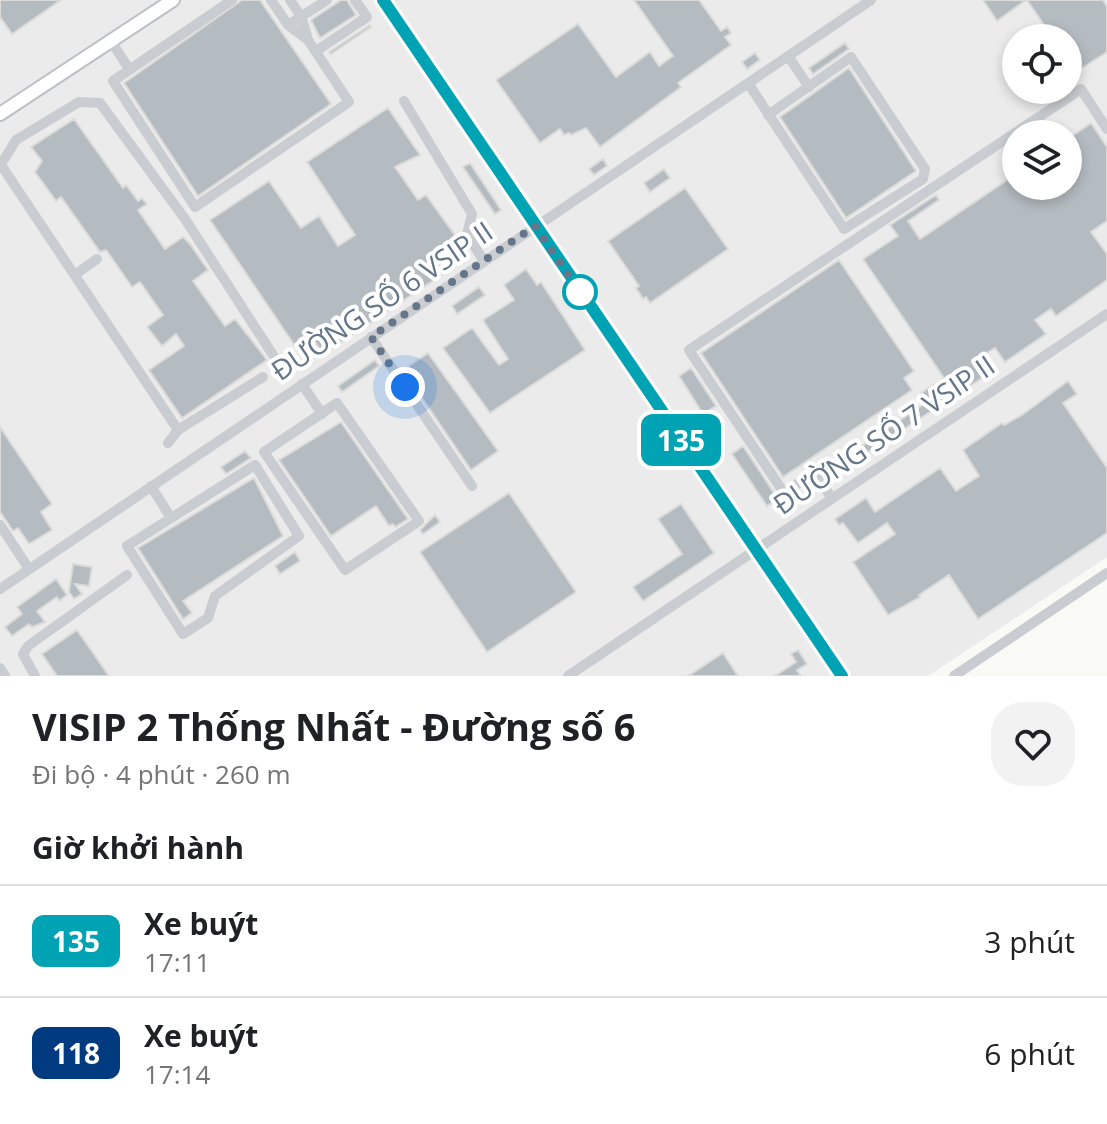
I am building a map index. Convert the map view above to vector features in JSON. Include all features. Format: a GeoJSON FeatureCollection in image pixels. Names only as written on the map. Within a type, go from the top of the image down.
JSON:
{"type":"FeatureCollection","features":[{"type":"Feature","properties":{"kind":"main road"},"geometry":{"type":"LineString","coordinates":[[0,114],[173,0]]}},
{"type":"Feature","properties":{"kind":"street"},"geometry":{"type":"LineString","coordinates":[[232,0],[113,81],[116,91],[195,207],[349,102],[308,40],[288,25],[271,0]]}},
{"type":"Feature","properties":{"kind":"street"},"geometry":{"type":"LineString","coordinates":[[290,0],[301,16],[308,40]]}},
{"type":"Feature","properties":{"kind":"street"},"geometry":{"type":"LineString","coordinates":[[288,25],[327,0]]}},
{"type":"Feature","properties":{"kind":"street"},"geometry":{"type":"LineString","coordinates":[[316,51],[367,17],[355,0]]}},
{"type":"Feature","properties":{"kind":"street"},"geometry":{"type":"LineString","coordinates":[[383,0],[842,676]]}},
{"type":"Feature","properties":{"kind":"street","name":"ĐƯỜNG SỐ 6 VSIP II"},"geometry":{"type":"LineString","coordinates":[[0,589],[871,0]]}},
{"type":"Feature","properties":{"kind":"street"},"geometry":{"type":"LineString","coordinates":[[111,41],[129,69]]}},
{"type":"Feature","properties":{"kind":"street"},"geometry":{"type":"LineString","coordinates":[[788,56],[809,87]]}},
{"type":"Feature","properties":{"kind":"street"},"geometry":{"type":"LineString","coordinates":[[748,83],[768,115],[844,229],[923,179],[925,169],[851,57],[768,115]]}},
{"type":"Feature","properties":{"kind":"street"},"geometry":{"type":"LineString","coordinates":[[832,498],[814,473],[784,493],[689,350],[1081,89],[1107,129]]}},
{"type":"Feature","properties":{"kind":"street"},"geometry":{"type":"LineString","coordinates":[[404,101],[472,214],[467,235],[484,261]]}},
{"type":"Feature","properties":{"kind":"street"},"geometry":{"type":"LineString","coordinates":[[178,430],[1,165],[16,140],[79,102],[100,103],[185,219],[273,355]]}},
{"type":"Feature","properties":{"kind":"street"},"geometry":{"type":"LineString","coordinates":[[76,274],[97,259]]}},
{"type":"Feature","properties":{"kind":"street","name":"ĐƯỜNG SỐ 7 VSIP II"},"geometry":{"type":"LineString","coordinates":[[568,676],[1107,314]]}},
{"type":"Feature","properties":{"kind":"street"},"geometry":{"type":"LineString","coordinates":[[371,337],[472,486]]}},
{"type":"Feature","properties":{"kind":"street"},"geometry":{"type":"LineString","coordinates":[[168,443],[178,430],[263,377]]}},
{"type":"Feature","properties":{"kind":"street"},"geometry":{"type":"LineString","coordinates":[[302,384],[322,414]]}},
{"type":"Feature","properties":{"kind":"street"},"geometry":{"type":"LineString","coordinates":[[337,403],[419,521],[351,569],[345,570],[264,452],[322,414],[337,403]]}},
{"type":"Feature","properties":{"kind":"street"},"geometry":{"type":"LineString","coordinates":[[255,465],[299,536],[215,596],[208,618],[183,634],[127,546],[171,518],[255,465]]}},
{"type":"Feature","properties":{"kind":"street"},"geometry":{"type":"LineString","coordinates":[[151,486],[171,518]]}},
{"type":"Feature","properties":{"kind":"street"},"geometry":{"type":"LineString","coordinates":[[0,525],[29,569]]}},
{"type":"Feature","properties":{"kind":"street"},"geometry":{"type":"LineString","coordinates":[[954,676],[1107,573]]}},
{"type":"Feature","properties":{"kind":"street"},"geometry":{"type":"LineString","coordinates":[[35,676],[23,654],[28,646],[127,575]]}},
{"type":"Feature","properties":{"kind":"street"},"geometry":{"type":"LineString","coordinates":[[0,668],[5,676]]}},
{"type":"Feature","properties":{"kind":"shaded area"},"geometry":{"type":"Polygon","coordinates":[[[0,0],[1107,0],[1107,557],[928,676],[0,676],[0,0]]]}},
{"type":"Feature","properties":{"kind":"building"},"geometry":{"type":"Polygon","coordinates":[[[0,0],[61,0],[12,34],[0,17],[0,0]]]}},
{"type":"Feature","properties":{"kind":"building"},"geometry":{"type":"Polygon","coordinates":[[[242,0],[260,0],[331,104],[198,196],[124,83],[242,0]]]}},
{"type":"Feature","properties":{"kind":"building"},"geometry":{"type":"Polygon","coordinates":[[[341,0],[347,0],[356,15],[320,38],[311,20],[341,0]]]}},
{"type":"Feature","properties":{"kind":"building"},"geometry":{"type":"Polygon","coordinates":[[[634,0],[699,0],[721,31],[727,27],[731,33],[725,37],[731,45],[678,83],[681,87],[600,147],[586,128],[571,135],[564,135],[560,129],[540,143],[496,80],[578,24],[616,77],[650,52],[659,66],[673,56],[634,0]]]}},
{"type":"Feature","properties":{"kind":"building"},"geometry":{"type":"Polygon","coordinates":[[[983,0],[1026,0],[997,21],[983,0]]]}},
{"type":"Feature","properties":{"kind":"building"},"geometry":{"type":"Polygon","coordinates":[[[1027,0],[1103,0],[1107,7],[1107,52],[1082,68],[1082,24],[1043,24],[1027,0]]]}},
{"type":"Feature","properties":{"kind":"building"},"geometry":{"type":"Polygon","coordinates":[[[370,25],[331,54],[329,52],[370,25]]]}},
{"type":"Feature","properties":{"kind":"building"},"geometry":{"type":"Polygon","coordinates":[[[845,43],[849,49],[813,74],[809,68],[845,43]]]}},
{"type":"Feature","properties":{"kind":"building"},"geometry":{"type":"Polygon","coordinates":[[[755,53],[760,60],[747,69],[742,62],[755,53]]]}},
{"type":"Feature","properties":{"kind":"building"},"geometry":{"type":"Polygon","coordinates":[[[849,68],[916,171],[846,218],[780,117],[849,68]]]}},
{"type":"Feature","properties":{"kind":"building"},"geometry":{"type":"Polygon","coordinates":[[[388,108],[420,155],[395,167],[418,200],[426,195],[470,256],[323,354],[311,336],[295,346],[210,220],[269,181],[301,228],[319,216],[338,246],[355,235],[307,162],[388,108]]]}},
{"type":"Feature","properties":{"kind":"building"},"geometry":{"type":"Polygon","coordinates":[[[74,119],[123,188],[126,185],[138,201],[142,198],[147,204],[138,210],[165,249],[183,237],[190,244],[208,270],[193,281],[225,326],[235,319],[267,360],[182,418],[149,370],[184,346],[176,334],[162,346],[147,327],[163,315],[140,282],[132,287],[106,250],[100,252],[61,197],[56,201],[35,172],[42,161],[31,147],[74,119]]]}},
{"type":"Feature","properties":{"kind":"building"},"geometry":{"type":"Polygon","coordinates":[[[1091,123],[1107,147],[1107,221],[1091,232],[1107,254],[1107,280],[1056,316],[1051,309],[1035,320],[1046,334],[1005,362],[995,348],[982,356],[993,371],[858,459],[853,452],[927,402],[921,393],[944,378],[863,259],[898,236],[890,225],[936,195],[939,200],[908,221],[920,239],[1002,183],[1002,200],[1082,200],[1082,129],[1091,123]]]}},
{"type":"Feature","properties":{"kind":"building"},"geometry":{"type":"Polygon","coordinates":[[[603,159],[607,166],[594,175],[589,169],[603,159]]]}},
{"type":"Feature","properties":{"kind":"building"},"geometry":{"type":"Polygon","coordinates":[[[470,163],[501,210],[495,214],[463,167],[470,163]]]}},
{"type":"Feature","properties":{"kind":"building"},"geometry":{"type":"Polygon","coordinates":[[[664,169],[670,178],[650,192],[644,183],[664,169]]]}},
{"type":"Feature","properties":{"kind":"building"},"geometry":{"type":"Polygon","coordinates":[[[685,188],[728,249],[650,303],[646,297],[643,299],[636,288],[639,286],[608,241],[685,188]]]}},
{"type":"Feature","properties":{"kind":"building"},"geometry":{"type":"Polygon","coordinates":[[[839,260],[914,371],[904,378],[912,390],[783,477],[701,353],[839,260]]]}},
{"type":"Feature","properties":{"kind":"building"},"geometry":{"type":"Polygon","coordinates":[[[526,269],[537,285],[541,282],[585,350],[490,413],[443,348],[472,328],[499,365],[508,359],[483,320],[514,300],[504,285],[526,269]]]}},
{"type":"Feature","properties":{"kind":"building"},"geometry":{"type":"Polygon","coordinates":[[[479,287],[485,295],[457,314],[452,306],[479,287]]]}},
{"type":"Feature","properties":{"kind":"building"},"geometry":{"type":"Polygon","coordinates":[[[428,353],[498,451],[471,470],[403,370],[428,353]]]}},
{"type":"Feature","properties":{"kind":"building"},"geometry":{"type":"Polygon","coordinates":[[[375,360],[379,366],[342,392],[338,386],[375,360]]]}},
{"type":"Feature","properties":{"kind":"building"},"geometry":{"type":"Polygon","coordinates":[[[691,368],[716,406],[703,414],[679,376],[691,368]]]}},
{"type":"Feature","properties":{"kind":"building"},"geometry":{"type":"Polygon","coordinates":[[[1068,381],[1077,394],[1063,403],[1107,468],[1107,533],[978,619],[949,575],[920,597],[888,615],[853,562],[895,534],[887,523],[858,543],[843,523],[839,525],[835,519],[866,498],[875,512],[940,468],[956,491],[979,476],[963,450],[1002,423],[1004,425],[1022,415],[1068,381]]]}},
{"type":"Feature","properties":{"kind":"building"},"geometry":{"type":"Polygon","coordinates":[[[341,422],[408,519],[395,527],[393,524],[389,526],[376,506],[331,536],[279,460],[341,422]]]}},
{"type":"Feature","properties":{"kind":"building"},"geometry":{"type":"Polygon","coordinates":[[[0,427],[52,504],[41,512],[52,530],[29,544],[18,528],[13,531],[0,512],[0,427]]]}},
{"type":"Feature","properties":{"kind":"building"},"geometry":{"type":"Polygon","coordinates":[[[743,446],[778,499],[767,506],[732,454],[743,446]]]}},
{"type":"Feature","properties":{"kind":"building"},"geometry":{"type":"Polygon","coordinates":[[[245,451],[251,458],[226,474],[221,467],[245,451]]]}},
{"type":"Feature","properties":{"kind":"building"},"geometry":{"type":"Polygon","coordinates":[[[254,478],[283,536],[183,601],[192,613],[183,619],[138,548],[254,478]]]}},
{"type":"Feature","properties":{"kind":"building"},"geometry":{"type":"Polygon","coordinates":[[[509,493],[576,592],[487,652],[420,552],[509,493]]]}},
{"type":"Feature","properties":{"kind":"building"},"geometry":{"type":"Polygon","coordinates":[[[681,504],[714,553],[643,601],[633,587],[682,554],[658,519],[681,504]]]}},
{"type":"Feature","properties":{"kind":"building"},"geometry":{"type":"Polygon","coordinates":[[[435,515],[440,522],[423,534],[420,530],[435,515]]]}},
{"type":"Feature","properties":{"kind":"building"},"geometry":{"type":"Polygon","coordinates":[[[295,552],[300,561],[280,574],[275,566],[295,552]]]}},
{"type":"Feature","properties":{"kind":"building"},"geometry":{"type":"Polygon","coordinates":[[[73,564],[92,567],[89,586],[75,584],[82,594],[74,599],[69,592],[73,564]]]}},
{"type":"Feature","properties":{"kind":"building"},"geometry":{"type":"Polygon","coordinates":[[[56,579],[67,595],[59,601],[57,597],[37,611],[45,622],[32,627],[29,624],[12,636],[5,627],[22,614],[17,607],[56,579]]]}},
{"type":"Feature","properties":{"kind":"building"},"geometry":{"type":"Polygon","coordinates":[[[77,630],[109,676],[57,676],[42,654],[77,630]]]}},
{"type":"Feature","properties":{"kind":"building"},"geometry":{"type":"Polygon","coordinates":[[[798,650],[807,664],[797,670],[801,676],[775,676],[796,662],[791,654],[798,650]]]}},
{"type":"Feature","properties":{"kind":"building"},"geometry":{"type":"Polygon","coordinates":[[[723,653],[738,676],[688,676],[723,653]]]}},
{"type":"Feature","properties":{"kind":"bus line","name":"135"},"geometry":{"type":"LineString","coordinates":[[383,0],[842,676]]}},
{"type":"Feature","properties":{"kind":"route"},"geometry":{"type":"LineString","coordinates":[[405,387],[371,337],[535,226],[580,292]]}}]}
